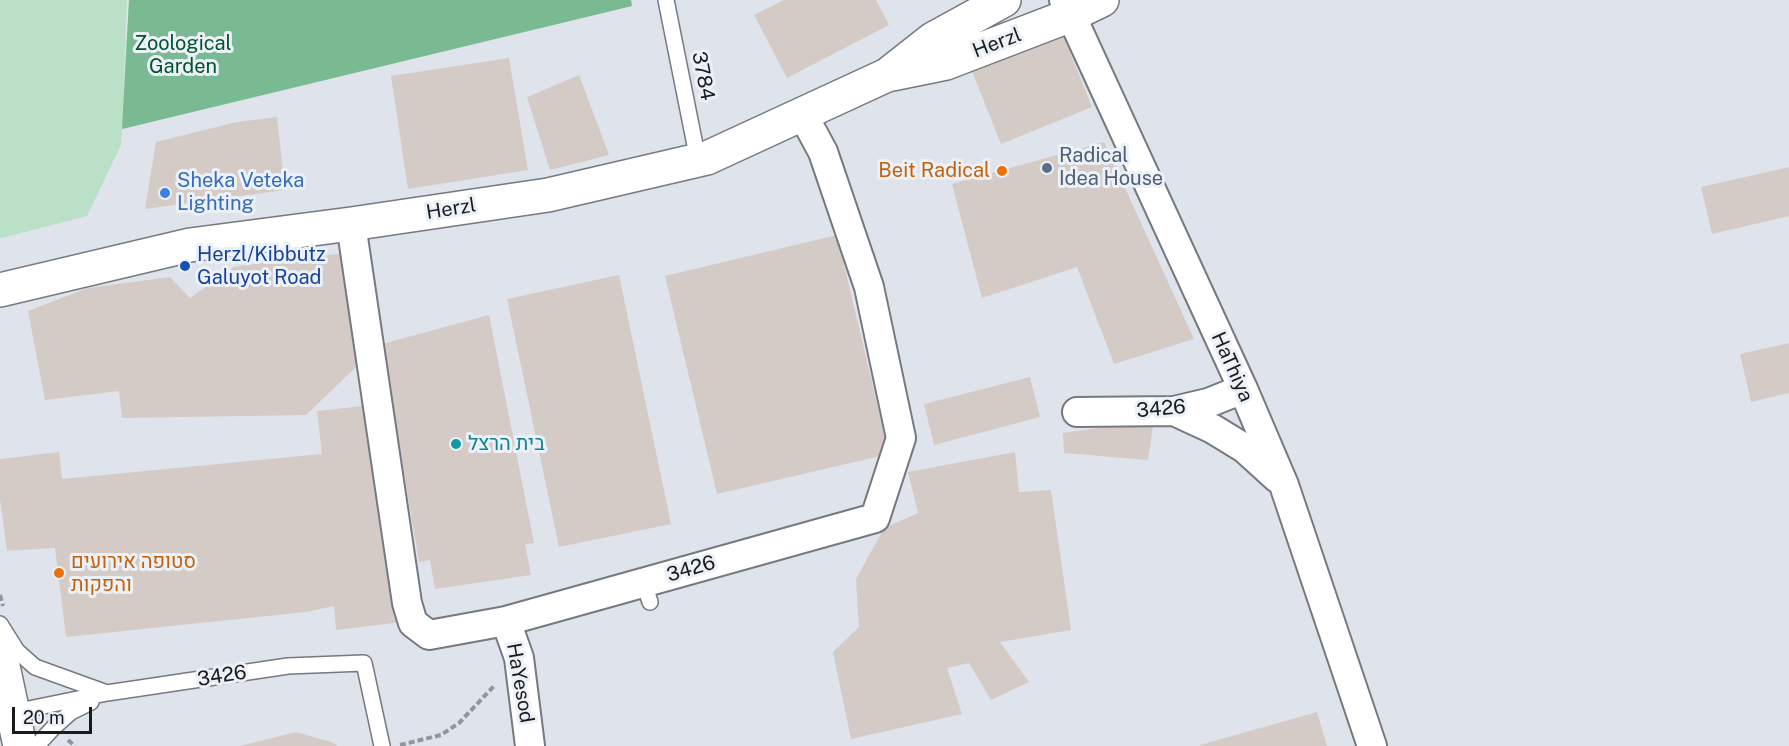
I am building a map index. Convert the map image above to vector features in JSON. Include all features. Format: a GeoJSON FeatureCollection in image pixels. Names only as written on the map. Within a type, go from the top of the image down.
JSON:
{"type":"FeatureCollection","features":[{"type":"Feature","properties":{"kind":"street","name":"Herzl"},"geometry":{"type":"LineString","coordinates":[[887,75],[933,39],[1004,0]]}},
{"type":"Feature","properties":{"kind":"street","name":"Herzl"},"geometry":{"type":"LineString","coordinates":[[0,290],[190,245],[548,195],[706,158],[887,75],[946,63],[1067,7],[1102,0]]}},
{"type":"Feature","properties":{"kind":"street","name":"HaThiya"},"geometry":{"type":"LineString","coordinates":[[1067,7],[1243,389],[1284,485],[1372,746]]}},
{"type":"Feature","properties":{"kind":"street","name":"3426"},"geometry":{"type":"LineString","coordinates":[[351,224],[407,603],[413,623],[429,635],[647,592],[875,518],[902,438],[869,287],[823,152],[802,113]]}},
{"type":"Feature","properties":{"kind":"street","name":"3426"},"geometry":{"type":"LineString","coordinates":[[1077,412],[1174,411],[1208,403],[1243,389]]}},
{"type":"Feature","properties":{"kind":"street"},"geometry":{"type":"LineString","coordinates":[[1174,411],[1212,429],[1244,448],[1284,485]]}},
{"type":"Feature","properties":{"kind":"street","name":"HaYesod"},"geometry":{"type":"LineString","coordinates":[[506,621],[519,658],[530,746]]}},
{"type":"Feature","properties":{"kind":"street"},"geometry":{"type":"LineString","coordinates":[[0,652],[7,714],[20,746]]}},
{"type":"Feature","properties":{"kind":"lane","name":"3784"},"geometry":{"type":"LineString","coordinates":[[666,0],[698,160]]}},
{"type":"Feature","properties":{"kind":"lane"},"geometry":{"type":"LineString","coordinates":[[0,624],[17,651],[35,667],[107,693]]}},
{"type":"Feature","properties":{"kind":"lane","name":"3426"},"geometry":{"type":"LineString","coordinates":[[7,714],[107,693],[288,666],[364,663],[382,746]]}},
{"type":"Feature","properties":{"kind":"lane"},"geometry":{"type":"LineString","coordinates":[[39,746],[54,727],[71,712],[107,693]]}},
{"type":"Feature","properties":{"kind":"path"},"geometry":{"type":"LineString","coordinates":[[397,746],[441,735],[459,723],[519,658]]}},
{"type":"Feature","properties":{"kind":"green space"},"geometry":{"type":"Polygon","coordinates":[[[0,0],[127,0],[123,99],[129,0],[631,0],[632,6],[122,129],[121,145],[87,216],[0,238],[0,0]]]}},
{"type":"Feature","properties":{"kind":"green space","name":"Zoological Garden"},"geometry":{"type":"Polygon","coordinates":[[[129,0],[631,0],[632,6],[122,129],[129,0]]]}},
{"type":"Feature","properties":{"kind":"building"},"geometry":{"type":"Polygon","coordinates":[[[784,0],[876,0],[889,25],[787,78],[754,15],[784,0]]]}},
{"type":"Feature","properties":{"kind":"building"},"geometry":{"type":"Polygon","coordinates":[[[1063,35],[1092,107],[1001,144],[972,71],[1063,35]]]}},
{"type":"Feature","properties":{"kind":"building"},"geometry":{"type":"Polygon","coordinates":[[[509,58],[528,170],[408,189],[391,76],[509,58]]]}},
{"type":"Feature","properties":{"kind":"building"},"geometry":{"type":"Polygon","coordinates":[[[579,75],[609,155],[550,170],[527,97],[579,75]]]}},
{"type":"Feature","properties":{"kind":"building"},"geometry":{"type":"Polygon","coordinates":[[[277,117],[285,190],[145,209],[156,142],[237,122],[277,117]]]}},
{"type":"Feature","properties":{"kind":"building"},"geometry":{"type":"Polygon","coordinates":[[[1104,142],[1194,339],[1114,364],[1077,267],[982,298],[952,184],[1104,142]]]}},
{"type":"Feature","properties":{"kind":"building"},"geometry":{"type":"Polygon","coordinates":[[[1789,167],[1789,216],[1712,234],[1701,187],[1789,167]]]}},
{"type":"Feature","properties":{"kind":"building"},"geometry":{"type":"Polygon","coordinates":[[[837,235],[889,454],[717,494],[665,276],[837,235]]]}},
{"type":"Feature","properties":{"kind":"building"},"geometry":{"type":"Polygon","coordinates":[[[340,254],[357,366],[306,415],[122,418],[119,391],[45,400],[28,311],[88,288],[170,277],[190,298],[234,267],[340,254]]]}},
{"type":"Feature","properties":{"kind":"building"},"geometry":{"type":"Polygon","coordinates":[[[619,275],[671,524],[559,547],[507,299],[619,275]]]}},
{"type":"Feature","properties":{"kind":"building","name":"בית הרצל"},"geometry":{"type":"Polygon","coordinates":[[[489,315],[534,543],[525,544],[531,575],[435,589],[430,560],[419,562],[382,344],[489,315]]]}},
{"type":"Feature","properties":{"kind":"building"},"geometry":{"type":"Polygon","coordinates":[[[1789,343],[1789,393],[1751,402],[1740,354],[1789,343]]]}},
{"type":"Feature","properties":{"kind":"building"},"geometry":{"type":"Polygon","coordinates":[[[1030,377],[1040,417],[934,445],[924,404],[1030,377]]]}},
{"type":"Feature","properties":{"kind":"building"},"geometry":{"type":"Polygon","coordinates":[[[372,405],[402,622],[336,630],[334,606],[306,612],[66,637],[55,548],[7,551],[0,499],[0,459],[59,452],[62,479],[322,454],[317,411],[372,405]]]}},
{"type":"Feature","properties":{"kind":"building"},"geometry":{"type":"Polygon","coordinates":[[[1154,420],[1148,460],[1064,453],[1063,433],[1154,420]]]}},
{"type":"Feature","properties":{"kind":"building"},"geometry":{"type":"Polygon","coordinates":[[[1015,452],[1019,492],[1051,490],[1071,630],[1000,642],[1029,682],[991,700],[969,663],[947,668],[962,714],[851,739],[833,652],[859,627],[856,579],[884,528],[918,513],[908,472],[1015,452]]]}},
{"type":"Feature","properties":{"kind":"building"},"geometry":{"type":"Polygon","coordinates":[[[1317,712],[1327,746],[1200,746],[1200,745],[1317,712]]]}},
{"type":"Feature","properties":{"kind":"building"},"geometry":{"type":"Polygon","coordinates":[[[296,732],[334,743],[337,746],[240,746],[296,732]]]}},
{"type":"Feature","properties":{"kind":"place","name":"Radical Idea House"},"geometry":{"type":"Point","coordinates":[1047,168]}},
{"type":"Feature","properties":{"kind":"place","name":"Beit Radical"},"geometry":{"type":"Point","coordinates":[1002,171]}},
{"type":"Feature","properties":{"kind":"place","name":"Sheka Veteka Lighting"},"geometry":{"type":"Point","coordinates":[165,193]}},
{"type":"Feature","properties":{"kind":"place","name":"Herzl/Kibbutz Galuyot Road"},"geometry":{"type":"Point","coordinates":[185,266]}},
{"type":"Feature","properties":{"kind":"place","name":"בית הרצל"},"geometry":{"type":"Point","coordinates":[456,444]}},
{"type":"Feature","properties":{"kind":"place","name":"סטופה אירועים והפקות"},"geometry":{"type":"Point","coordinates":[59,573]}}]}
